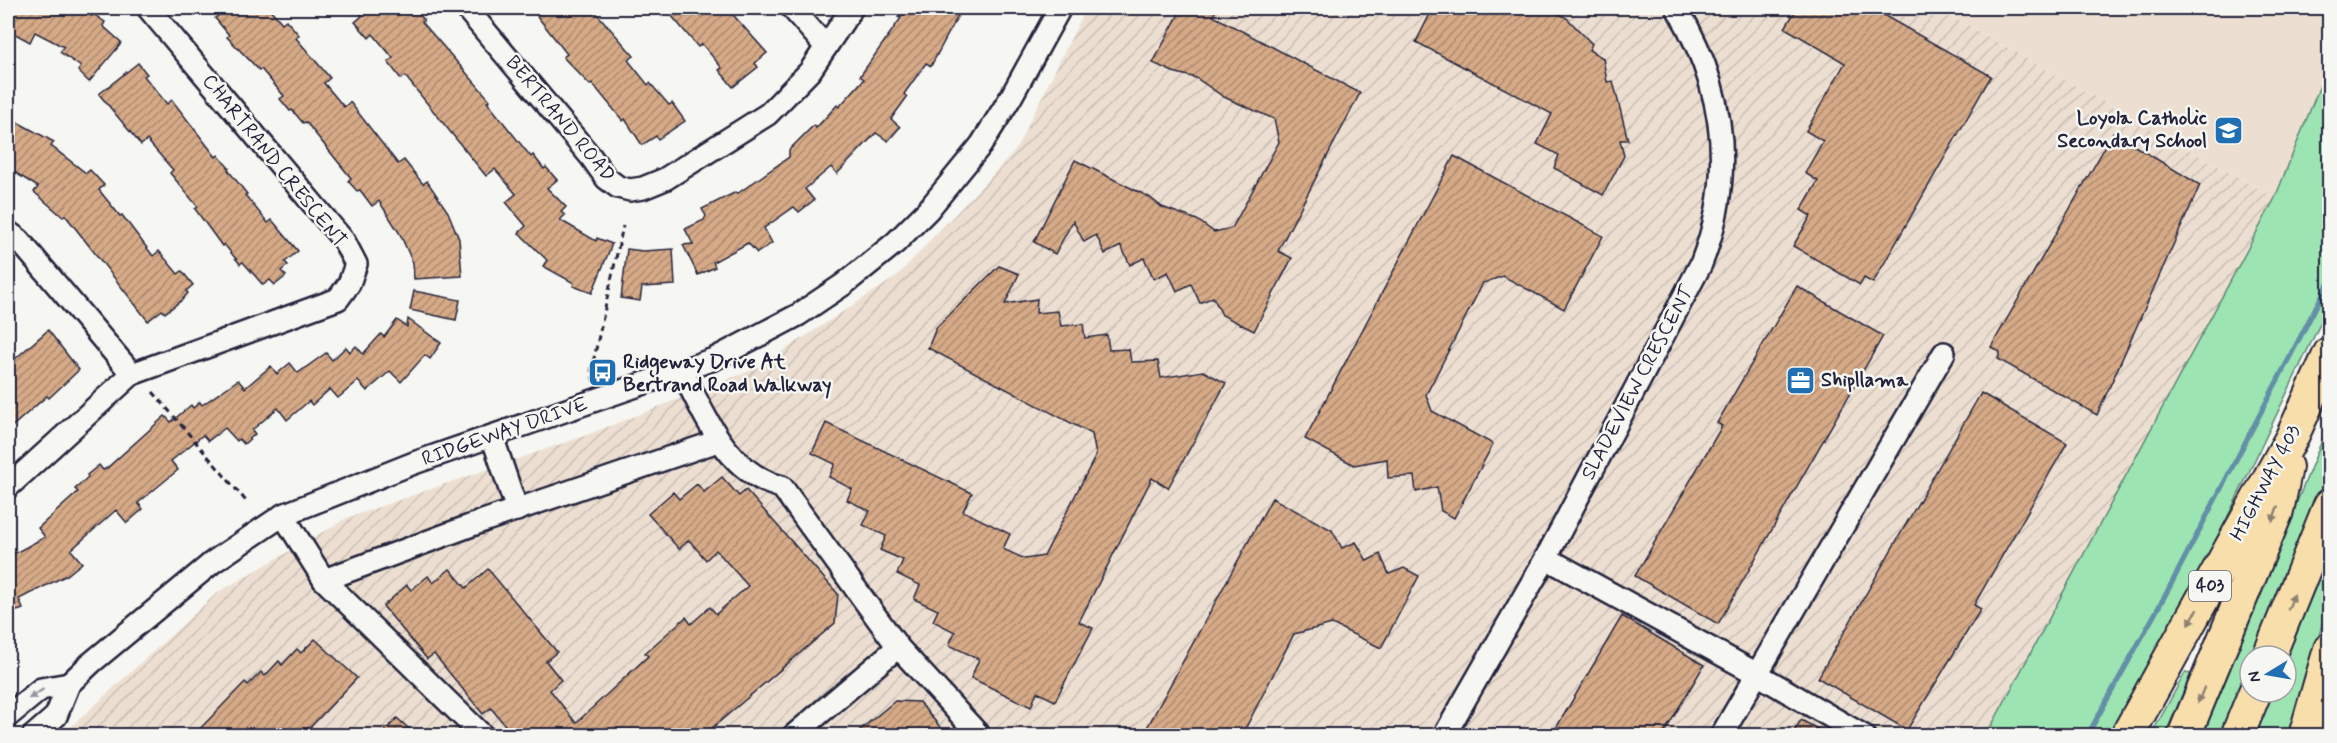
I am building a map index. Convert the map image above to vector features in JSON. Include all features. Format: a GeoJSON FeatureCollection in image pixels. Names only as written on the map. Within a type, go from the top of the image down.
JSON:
{"type":"FeatureCollection","features":[{"type":"Feature","properties":{"kind":"highway","name":"HIGHWAY 403"},"geometry":{"type":"LineString","coordinates":[[2127,735],[2292,437],[2330,354]]}},
{"type":"Feature","properties":{"kind":"highway"},"geometry":{"type":"LineString","coordinates":[[2184,735],[2277,511],[2292,437]]}},
{"type":"Feature","properties":{"kind":"highway"},"geometry":{"type":"LineString","coordinates":[[2274,644],[2330,506]]}},
{"type":"Feature","properties":{"kind":"highway"},"geometry":{"type":"LineString","coordinates":[[2306,734],[2330,649]]}},
{"type":"Feature","properties":{"kind":"highway"},"geometry":{"type":"LineString","coordinates":[[2237,735],[2250,704]]}},
{"type":"Feature","properties":{"kind":"street","name":"CHARTRAND CRESCENT"},"geometry":{"type":"LineString","coordinates":[[8,487],[132,374],[338,299],[349,284],[356,264],[344,242],[148,8]]}},
{"type":"Feature","properties":{"kind":"street","name":"BERTRAND ROAD"},"geometry":{"type":"LineString","coordinates":[[466,8],[606,178],[618,187],[630,190],[665,179],[768,114],[810,71],[852,8]]}},
{"type":"Feature","properties":{"kind":"street"},"geometry":{"type":"LineString","coordinates":[[792,8],[826,47]]}},
{"type":"Feature","properties":{"kind":"street","name":"RIDGEWAY DRIVE"},"geometry":{"type":"LineString","coordinates":[[33,735],[56,716],[69,684],[200,572],[283,515],[414,463],[714,359],[798,315],[844,284],[895,243],[928,210],[981,145],[1011,97],[1060,8]]}},
{"type":"Feature","properties":{"kind":"street","name":"SLADEVIEW CRESCENT"},"geometry":{"type":"LineString","coordinates":[[1443,735],[1546,558],[1701,264],[1716,215],[1722,146],[1714,90],[1700,51],[1677,8]]}},
{"type":"Feature","properties":{"kind":"street"},"geometry":{"type":"LineString","coordinates":[[8,232],[19,240],[132,374]]}},
{"type":"Feature","properties":{"kind":"street"},"geometry":{"type":"LineString","coordinates":[[1721,735],[1944,353]]}},
{"type":"Feature","properties":{"kind":"street"},"geometry":{"type":"LineString","coordinates":[[682,371],[718,441],[762,482],[782,487],[898,647],[980,735]]}},
{"type":"Feature","properties":{"kind":"street"},"geometry":{"type":"LineString","coordinates":[[492,436],[517,510]]}},
{"type":"Feature","properties":{"kind":"street"},"geometry":{"type":"LineString","coordinates":[[324,580],[517,510],[718,441]]}},
{"type":"Feature","properties":{"kind":"street"},"geometry":{"type":"LineString","coordinates":[[283,515],[324,580],[483,735]]}},
{"type":"Feature","properties":{"kind":"street"},"geometry":{"type":"LineString","coordinates":[[1546,558],[1864,735]]}},
{"type":"Feature","properties":{"kind":"street"},"geometry":{"type":"LineString","coordinates":[[793,735],[898,647]]}},
{"type":"Feature","properties":{"kind":"street"},"geometry":{"type":"LineString","coordinates":[[8,716],[40,689],[69,684]]}},
{"type":"Feature","properties":{"kind":"path"},"geometry":{"type":"LineString","coordinates":[[598,400],[591,372],[623,226]]}},
{"type":"Feature","properties":{"kind":"path"},"geometry":{"type":"LineString","coordinates":[[153,392],[246,501]]}},
{"type":"Feature","properties":{"kind":"shaded area"},"geometry":{"type":"Polygon","coordinates":[[[1086,8],[1937,8],[2275,198],[1986,735],[61,736],[217,593],[347,518],[587,435],[757,368],[896,277],[1015,151],[1086,8]]]}},
{"type":"Feature","properties":{"kind":"shaded area","name":"Loyola Catholic Secondary School"},"geometry":{"type":"Polygon","coordinates":[[[1937,8],[2329,8],[2329,63],[2275,198],[1937,8]]]}},
{"type":"Feature","properties":{"kind":"green space"},"geometry":{"type":"Polygon","coordinates":[[[2329,63],[2329,305],[2218,537],[2109,735],[1986,736],[2275,198],[2329,63]]]}},
{"type":"Feature","properties":{"kind":"green space"},"geometry":{"type":"Polygon","coordinates":[[[2329,423],[2329,481],[2264,644],[2239,644],[2329,423]]]}},
{"type":"Feature","properties":{"kind":"green space"},"geometry":{"type":"Polygon","coordinates":[[[2329,549],[2329,599],[2292,735],[2255,736],[2268,704],[2298,704],[2298,644],[2292,644],[2329,549]]]}},
{"type":"Feature","properties":{"kind":"green space"},"geometry":{"type":"Polygon","coordinates":[[[2238,647],[2240,704],[2227,735],[2202,736],[2238,647]]]}},
{"type":"Feature","properties":{"kind":"green space"},"geometry":{"type":"Polygon","coordinates":[[[2185,673],[2191,674],[2165,735],[2151,735],[2185,673]]]}},
{"type":"Feature","properties":{"kind":"building"},"geometry":{"type":"Polygon","coordinates":[[[8,8],[74,8],[92,16],[93,14],[105,22],[103,26],[121,42],[89,82],[78,71],[81,67],[60,52],[64,47],[35,32],[30,42],[8,30],[8,8]]]}},
{"type":"Feature","properties":{"kind":"building"},"geometry":{"type":"Polygon","coordinates":[[[228,8],[269,8],[282,23],[286,20],[299,35],[296,38],[330,78],[324,83],[344,107],[350,102],[398,164],[404,160],[423,184],[427,181],[448,212],[459,239],[462,276],[414,279],[413,263],[400,234],[379,201],[372,206],[360,190],[357,191],[348,181],[351,178],[306,122],[303,123],[292,110],[290,111],[280,99],[284,96],[261,69],[259,70],[227,37],[229,35],[215,18],[228,8]]]}},
{"type":"Feature","properties":{"kind":"building"},"geometry":{"type":"Polygon","coordinates":[[[355,8],[414,8],[424,20],[422,22],[490,100],[487,102],[531,157],[533,155],[557,180],[547,188],[566,207],[561,212],[565,215],[560,220],[596,241],[597,238],[612,244],[592,293],[573,286],[574,283],[543,266],[547,260],[519,233],[526,226],[506,202],[516,194],[495,169],[486,176],[405,76],[401,79],[388,62],[393,58],[373,34],[369,38],[355,22],[362,16],[355,8]]]}},
{"type":"Feature","properties":{"kind":"building"},"geometry":{"type":"Polygon","coordinates":[[[534,8],[592,8],[634,56],[628,60],[648,85],[650,83],[669,105],[672,103],[685,121],[658,139],[656,136],[642,145],[625,119],[623,121],[592,83],[590,85],[563,57],[567,54],[537,16],[539,14],[534,8]]]}},
{"type":"Feature","properties":{"kind":"building"},"geometry":{"type":"Polygon","coordinates":[[[665,8],[727,8],[767,53],[755,63],[758,67],[733,87],[719,70],[722,68],[702,44],[698,47],[665,8]]]}},
{"type":"Feature","properties":{"kind":"building"},"geometry":{"type":"Polygon","coordinates":[[[904,8],[962,8],[931,66],[926,63],[904,94],[907,97],[891,119],[900,127],[888,141],[876,133],[837,174],[831,167],[805,189],[814,200],[799,212],[794,207],[764,228],[772,243],[757,253],[748,243],[713,262],[715,267],[698,275],[683,245],[693,244],[685,229],[704,220],[706,216],[702,209],[736,192],[737,194],[789,157],[789,150],[814,125],[816,128],[837,105],[839,107],[864,79],[860,76],[901,18],[898,17],[904,8]]]}},
{"type":"Feature","properties":{"kind":"building"},"geometry":{"type":"Polygon","coordinates":[[[1182,8],[1217,8],[1213,16],[1360,93],[1278,251],[1292,258],[1254,331],[1222,315],[1213,297],[1200,303],[1191,284],[1177,291],[1168,272],[1154,279],[1144,258],[1130,265],[1121,246],[1105,254],[1096,235],[1084,242],[1073,221],[1055,254],[1034,242],[1075,160],[1149,197],[1162,207],[1197,220],[1214,232],[1232,228],[1279,142],[1274,119],[1224,97],[1196,78],[1173,72],[1153,63],[1182,8]]]}},
{"type":"Feature","properties":{"kind":"building"},"geometry":{"type":"Polygon","coordinates":[[[1433,8],[1547,8],[1567,18],[1592,44],[1589,50],[1603,58],[1607,82],[1613,81],[1628,140],[1620,140],[1624,156],[1603,195],[1554,168],[1559,155],[1537,144],[1552,114],[1416,42],[1433,8]]]}},
{"type":"Feature","properties":{"kind":"building"},"geometry":{"type":"Polygon","coordinates":[[[1797,8],[1871,8],[1991,76],[1873,283],[1864,278],[1860,285],[1793,246],[1811,216],[1801,210],[1818,181],[1805,173],[1823,141],[1806,131],[1845,63],[1785,28],[1797,8]]]}},
{"type":"Feature","properties":{"kind":"building"},"geometry":{"type":"Polygon","coordinates":[[[138,63],[147,74],[144,76],[167,104],[172,100],[216,157],[218,155],[229,168],[228,170],[247,194],[245,195],[268,223],[272,220],[298,251],[285,262],[288,265],[281,271],[286,276],[275,285],[270,280],[263,285],[243,262],[240,264],[224,244],[222,246],[195,209],[198,207],[170,173],[173,170],[147,140],[141,145],[99,94],[138,63]]]}},
{"type":"Feature","properties":{"kind":"building"},"geometry":{"type":"Polygon","coordinates":[[[8,117],[54,142],[51,146],[86,173],[90,170],[104,185],[99,190],[120,216],[122,215],[153,256],[159,251],[178,274],[182,271],[193,285],[186,291],[188,293],[182,300],[165,313],[162,310],[148,321],[65,215],[63,217],[34,192],[38,187],[8,168],[8,117]]]}},
{"type":"Feature","properties":{"kind":"building"},"geometry":{"type":"Polygon","coordinates":[[[2113,133],[2200,185],[2097,415],[1998,359],[2000,352],[1991,347],[2113,133]]]}},
{"type":"Feature","properties":{"kind":"building"},"geometry":{"type":"Polygon","coordinates":[[[1454,156],[1603,236],[1564,309],[1503,276],[1483,283],[1426,395],[1432,411],[1493,444],[1454,518],[1441,511],[1437,487],[1416,492],[1414,476],[1388,478],[1387,459],[1354,465],[1305,439],[1454,156]]]}},
{"type":"Feature","properties":{"kind":"building"},"geometry":{"type":"Polygon","coordinates":[[[627,249],[643,251],[673,249],[675,285],[642,287],[640,301],[621,298],[627,249]]]}},
{"type":"Feature","properties":{"kind":"building"},"geometry":{"type":"Polygon","coordinates":[[[999,266],[1019,274],[1005,304],[1037,299],[1036,313],[1058,311],[1061,326],[1083,324],[1085,338],[1107,335],[1109,350],[1129,349],[1131,362],[1158,361],[1161,378],[1203,371],[1226,383],[1168,488],[1152,478],[1079,622],[1093,628],[1055,701],[1037,692],[1031,707],[971,678],[979,659],[949,645],[955,632],[933,621],[938,610],[914,599],[920,585],[897,574],[903,560],[880,550],[886,536],[863,525],[870,511],[847,500],[852,489],[829,477],[835,464],[812,453],[826,423],[972,493],[963,511],[1010,534],[1003,549],[1025,559],[1044,556],[1096,455],[1092,434],[928,348],[936,328],[999,266]]]}},
{"type":"Feature","properties":{"kind":"building"},"geometry":{"type":"Polygon","coordinates":[[[1797,286],[1883,336],[1718,624],[1635,576],[1722,426],[1717,423],[1797,286]]]}},
{"type":"Feature","properties":{"kind":"building"},"geometry":{"type":"Polygon","coordinates":[[[414,291],[460,300],[456,320],[410,310],[414,291]]]}},
{"type":"Feature","properties":{"kind":"building"},"geometry":{"type":"Polygon","coordinates":[[[408,319],[441,343],[430,359],[425,355],[401,382],[390,371],[367,391],[358,381],[338,398],[330,389],[312,405],[309,401],[287,420],[278,408],[252,430],[255,434],[244,444],[239,439],[237,441],[225,428],[208,441],[203,435],[171,461],[178,470],[138,503],[143,509],[127,523],[116,510],[71,550],[82,563],[67,575],[19,599],[23,609],[8,614],[8,557],[45,537],[38,528],[78,492],[75,489],[88,477],[87,475],[99,465],[103,470],[107,468],[165,416],[171,422],[191,405],[193,408],[200,402],[202,405],[238,380],[245,388],[271,366],[277,374],[290,363],[298,373],[326,353],[332,360],[346,347],[350,352],[356,346],[363,354],[381,334],[384,337],[397,320],[407,327],[408,319]]]}},
{"type":"Feature","properties":{"kind":"building"},"geometry":{"type":"Polygon","coordinates":[[[48,330],[79,370],[49,398],[47,396],[8,430],[8,365],[48,330]]]}},
{"type":"Feature","properties":{"kind":"building"},"geometry":{"type":"Polygon","coordinates":[[[1981,393],[2067,443],[1974,605],[1981,609],[1907,730],[1818,678],[1981,393]]]}},
{"type":"Feature","properties":{"kind":"building"},"geometry":{"type":"Polygon","coordinates":[[[722,477],[739,496],[746,490],[838,594],[835,623],[704,735],[513,735],[491,708],[483,714],[434,654],[427,659],[383,606],[407,585],[411,590],[428,576],[433,583],[450,569],[466,588],[488,569],[557,652],[546,661],[561,680],[550,690],[576,723],[648,656],[645,653],[686,617],[691,624],[710,607],[716,614],[748,586],[716,550],[706,560],[689,540],[679,549],[648,514],[673,492],[679,499],[697,484],[704,492],[722,477]]]}},
{"type":"Feature","properties":{"kind":"building"},"geometry":{"type":"Polygon","coordinates":[[[1272,498],[1332,530],[1342,548],[1356,542],[1367,561],[1380,554],[1389,574],[1404,568],[1419,576],[1381,648],[1332,624],[1294,634],[1242,735],[1143,735],[1272,498]]]}},
{"type":"Feature","properties":{"kind":"building"},"geometry":{"type":"Polygon","coordinates":[[[1622,616],[1704,665],[1663,735],[1552,735],[1622,616]]]}},
{"type":"Feature","properties":{"kind":"building"},"geometry":{"type":"Polygon","coordinates":[[[315,639],[357,678],[303,735],[194,735],[245,682],[248,685],[261,672],[265,676],[279,661],[282,665],[297,649],[301,653],[315,639]]]}},
{"type":"Feature","properties":{"kind":"building"},"geometry":{"type":"Polygon","coordinates":[[[895,701],[919,702],[947,735],[854,735],[895,701]]]}},
{"type":"Feature","properties":{"kind":"building"},"geometry":{"type":"Polygon","coordinates":[[[397,718],[416,735],[381,735],[397,718]]]}},
{"type":"Feature","properties":{"kind":"building"},"geometry":{"type":"Polygon","coordinates":[[[1801,720],[1829,735],[1792,735],[1801,720]]]}},
{"type":"Feature","properties":{"kind":"waterway"},"geometry":{"type":"LineString","coordinates":[[2087,736],[2167,592],[2330,280]]}},
{"type":"Feature","properties":{"kind":"place","name":"Loyola Catholic Secondary School"},"geometry":{"type":"Point","coordinates":[2228,130]}},
{"type":"Feature","properties":{"kind":"place","name":"Ridgeway Drive At Bertrand Road Walkway"},"geometry":{"type":"Point","coordinates":[602,373]}},
{"type":"Feature","properties":{"kind":"place","name":"Shipllama"},"geometry":{"type":"Point","coordinates":[1800,380]}}]}
